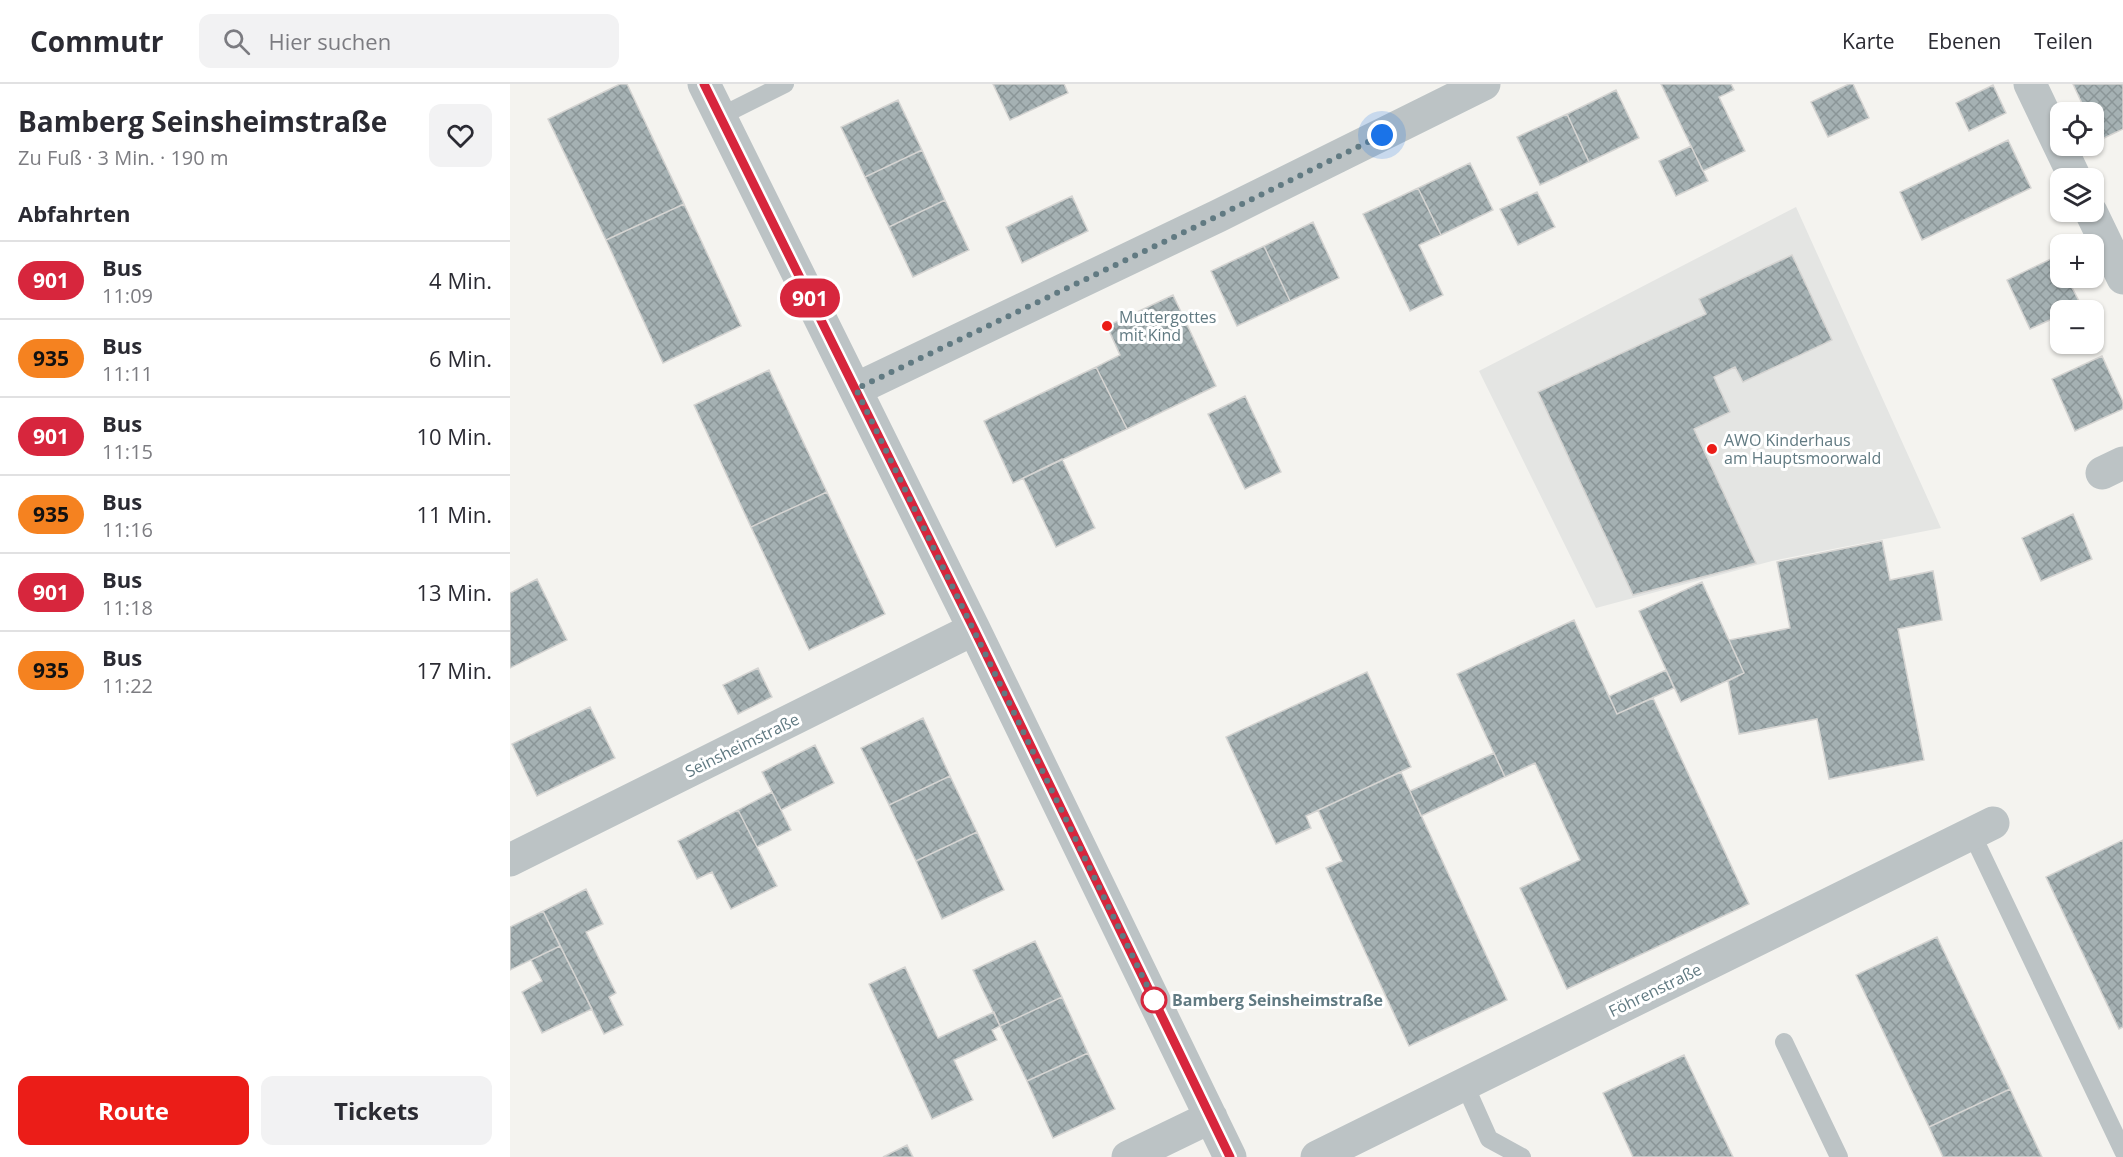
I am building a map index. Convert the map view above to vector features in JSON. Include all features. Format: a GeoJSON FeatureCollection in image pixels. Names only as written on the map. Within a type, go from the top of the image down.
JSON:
{"type":"FeatureCollection","features":[{"type":"Feature","properties":{"kind":"street"},"geometry":{"type":"LineString","coordinates":[[704,84],[974,629],[1230,1157]]}},
{"type":"Feature","properties":{"kind":"street"},"geometry":{"type":"LineString","coordinates":[[856,389],[1218,216],[1484,84]]}},
{"type":"Feature","properties":{"kind":"street"},"geometry":{"type":"LineString","coordinates":[[2030,84],[2070,168]]}},
{"type":"Feature","properties":{"kind":"street"},"geometry":{"type":"LineString","coordinates":[[2096,222],[2123,278]]}},
{"type":"Feature","properties":{"kind":"street","name":"Seinsheimstraße"},"geometry":{"type":"LineString","coordinates":[[510,860],[974,629]]}},
{"type":"Feature","properties":{"kind":"street","name":"Föhrenstraße"},"geometry":{"type":"LineString","coordinates":[[1317,1157],[1982,828]]}},
{"type":"Feature","properties":{"kind":"street"},"geometry":{"type":"LineString","coordinates":[[1128,1157],[1210,1117]]}},
{"type":"Feature","properties":{"kind":"lane"},"geometry":{"type":"LineString","coordinates":[[719,117],[785,84]]}},
{"type":"Feature","properties":{"kind":"lane"},"geometry":{"type":"LineString","coordinates":[[1982,828],[2123,1151]]}},
{"type":"Feature","properties":{"kind":"lane"},"geometry":{"type":"LineString","coordinates":[[1784,1042],[1839,1157]]}},
{"type":"Feature","properties":{"kind":"lane"},"geometry":{"type":"LineString","coordinates":[[1464,1083],[1489,1139],[1522,1157]]}},
{"type":"Feature","properties":{"kind":"shaded area","name":"AWO Kinderhaus am Hauptsmoorwald"},"geometry":{"type":"Polygon","coordinates":[[[1796,207],[1941,528],[1772,561],[1596,608],[1479,371],[1796,207]]]}},
{"type":"Feature","properties":{"kind":"building"},"geometry":{"type":"Polygon","coordinates":[[[620,84],[627,84],[684,204],[606,240],[548,119],[620,84]]]}},
{"type":"Feature","properties":{"kind":"building"},"geometry":{"type":"Polygon","coordinates":[[[993,84],[1064,84],[1068,93],[1010,120],[993,84]]]}},
{"type":"Feature","properties":{"kind":"building"},"geometry":{"type":"Polygon","coordinates":[[[1661,84],[1731,84],[1734,90],[1719,97],[1745,151],[1703,171],[1661,84]]]}},
{"type":"Feature","properties":{"kind":"building"},"geometry":{"type":"Polygon","coordinates":[[[1853,84],[1869,118],[1828,137],[1811,102],[1853,84]]]}},
{"type":"Feature","properties":{"kind":"building"},"geometry":{"type":"Polygon","coordinates":[[[2073,84],[2123,84],[2123,129],[2104,138],[2104,102],[2081,102],[2073,84]]]}},
{"type":"Feature","properties":{"kind":"building"},"geometry":{"type":"Polygon","coordinates":[[[1993,85],[2006,113],[1969,131],[1956,103],[1993,85]]]}},
{"type":"Feature","properties":{"kind":"building"},"geometry":{"type":"Polygon","coordinates":[[[1616,90],[1639,138],[1589,162],[1567,114],[1616,90]]]}},
{"type":"Feature","properties":{"kind":"building"},"geometry":{"type":"Polygon","coordinates":[[[898,100],[922,150],[865,177],[841,127],[898,100]]]}},
{"type":"Feature","properties":{"kind":"building"},"geometry":{"type":"Polygon","coordinates":[[[1567,114],[1589,162],[1540,185],[1517,137],[1567,114]]]}},
{"type":"Feature","properties":{"kind":"building"},"geometry":{"type":"Polygon","coordinates":[[[2008,140],[2031,188],[1922,240],[1900,192],[2008,140]]]}},
{"type":"Feature","properties":{"kind":"building"},"geometry":{"type":"Polygon","coordinates":[[[1691,146],[1708,181],[1676,196],[1659,161],[1691,146]]]}},
{"type":"Feature","properties":{"kind":"building"},"geometry":{"type":"Polygon","coordinates":[[[922,150],[945,200],[889,227],[865,177],[922,150]]]}},
{"type":"Feature","properties":{"kind":"building"},"geometry":{"type":"Polygon","coordinates":[[[1470,163],[1493,210],[1441,235],[1418,188],[1470,163]]]}},
{"type":"Feature","properties":{"kind":"building"},"geometry":{"type":"Polygon","coordinates":[[[1418,188],[1441,235],[1419,245],[1443,295],[1410,311],[1363,214],[1418,188]]]}},
{"type":"Feature","properties":{"kind":"building"},"geometry":{"type":"Polygon","coordinates":[[[1537,192],[1555,227],[1518,245],[1500,209],[1537,192]]]}},
{"type":"Feature","properties":{"kind":"building"},"geometry":{"type":"Polygon","coordinates":[[[1072,196],[1088,231],[1022,263],[1006,227],[1072,196]]]}},
{"type":"Feature","properties":{"kind":"building"},"geometry":{"type":"Polygon","coordinates":[[[945,200],[969,250],[913,277],[889,227],[945,200]]]}},
{"type":"Feature","properties":{"kind":"building"},"geometry":{"type":"Polygon","coordinates":[[[684,204],[741,326],[663,363],[606,240],[684,204]]]}},
{"type":"Feature","properties":{"kind":"building"},"geometry":{"type":"Polygon","coordinates":[[[1313,222],[1339,278],[1290,301],[1264,246],[1313,222]]]}},
{"type":"Feature","properties":{"kind":"building"},"geometry":{"type":"Polygon","coordinates":[[[1264,246],[1290,301],[1237,326],[1211,271],[1264,246]]]}},
{"type":"Feature","properties":{"kind":"building"},"geometry":{"type":"Polygon","coordinates":[[[1792,255],[1832,340],[1743,382],[1735,367],[1714,377],[1730,412],[1694,429],[1756,563],[1633,595],[1538,392],[1706,314],[1699,299],[1792,255]]]}},
{"type":"Feature","properties":{"kind":"building"},"geometry":{"type":"Polygon","coordinates":[[[2050,259],[2050,288],[2072,288],[2078,300],[2050,300],[2050,320],[2030,329],[2007,280],[2050,259]]]}},
{"type":"Feature","properties":{"kind":"building"},"geometry":{"type":"Polygon","coordinates":[[[1173,295],[1216,386],[1127,429],[1096,367],[1120,355],[1107,326],[1173,295]]]}},
{"type":"Feature","properties":{"kind":"building"},"geometry":{"type":"Polygon","coordinates":[[[2102,356],[2123,402],[2123,409],[2075,431],[2052,379],[2102,356]]]}},
{"type":"Feature","properties":{"kind":"building"},"geometry":{"type":"Polygon","coordinates":[[[1096,367],[1127,429],[1013,483],[984,421],[1096,367]]]}},
{"type":"Feature","properties":{"kind":"building"},"geometry":{"type":"Polygon","coordinates":[[[769,370],[827,492],[751,527],[694,405],[769,370]]]}},
{"type":"Feature","properties":{"kind":"building"},"geometry":{"type":"Polygon","coordinates":[[[1245,396],[1281,472],[1245,489],[1208,414],[1245,396]]]}},
{"type":"Feature","properties":{"kind":"building"},"geometry":{"type":"Polygon","coordinates":[[[1062,459],[1095,528],[1056,547],[1023,478],[1062,459]]]}},
{"type":"Feature","properties":{"kind":"building"},"geometry":{"type":"Polygon","coordinates":[[[827,492],[885,614],[809,650],[751,527],[827,492]]]}},
{"type":"Feature","properties":{"kind":"building"},"geometry":{"type":"Polygon","coordinates":[[[2073,514],[2092,559],[2041,581],[2022,538],[2073,514]]]}},
{"type":"Feature","properties":{"kind":"building"},"geometry":{"type":"Polygon","coordinates":[[[1882,541],[1890,580],[1933,571],[1942,620],[1898,629],[1924,760],[1829,779],[1817,719],[1739,734],[1728,681],[1744,673],[1729,640],[1790,628],[1777,562],[1882,541]]]}},
{"type":"Feature","properties":{"kind":"building"},"geometry":{"type":"Polygon","coordinates":[[[537,579],[567,640],[510,668],[510,593],[537,579]]]}},
{"type":"Feature","properties":{"kind":"building"},"geometry":{"type":"Polygon","coordinates":[[[1702,582],[1744,673],[1681,702],[1639,611],[1702,582]]]}},
{"type":"Feature","properties":{"kind":"building"},"geometry":{"type":"Polygon","coordinates":[[[1574,620],[1617,714],[1653,698],[1749,904],[1567,989],[1520,888],[1580,860],[1535,763],[1505,777],[1457,674],[1574,620]]]}},
{"type":"Feature","properties":{"kind":"building"},"geometry":{"type":"Polygon","coordinates":[[[758,668],[772,697],[738,714],[723,685],[758,668]]]}},
{"type":"Feature","properties":{"kind":"building"},"geometry":{"type":"Polygon","coordinates":[[[1666,670],[1674,688],[1617,714],[1609,696],[1666,670]]]}},
{"type":"Feature","properties":{"kind":"building"},"geometry":{"type":"Polygon","coordinates":[[[1367,672],[1411,767],[1306,816],[1311,828],[1276,844],[1226,737],[1367,672]]]}},
{"type":"Feature","properties":{"kind":"building"},"geometry":{"type":"Polygon","coordinates":[[[590,707],[615,758],[537,796],[512,744],[590,707]]]}},
{"type":"Feature","properties":{"kind":"building"},"geometry":{"type":"Polygon","coordinates":[[[923,718],[950,776],[889,805],[861,748],[923,718]]]}},
{"type":"Feature","properties":{"kind":"building"},"geometry":{"type":"Polygon","coordinates":[[[815,745],[834,783],[781,810],[762,772],[815,745]]]}},
{"type":"Feature","properties":{"kind":"building"},"geometry":{"type":"Polygon","coordinates":[[[1494,753],[1505,777],[1421,816],[1410,791],[1494,753]]]}},
{"type":"Feature","properties":{"kind":"building"},"geometry":{"type":"Polygon","coordinates":[[[1401,772],[1507,1000],[1409,1046],[1326,868],[1342,861],[1318,810],[1401,772]]]}},
{"type":"Feature","properties":{"kind":"building"},"geometry":{"type":"Polygon","coordinates":[[[950,776],[977,832],[916,861],[889,805],[950,776]]]}},
{"type":"Feature","properties":{"kind":"building"},"geometry":{"type":"Polygon","coordinates":[[[772,792],[791,830],[757,847],[738,810],[772,792]]]}},
{"type":"Feature","properties":{"kind":"building"},"geometry":{"type":"Polygon","coordinates":[[[738,810],[777,886],[731,909],[712,872],[697,879],[678,841],[738,810]]]}},
{"type":"Feature","properties":{"kind":"building"},"geometry":{"type":"Polygon","coordinates":[[[977,832],[1004,890],[942,919],[916,861],[977,832]]]}},
{"type":"Feature","properties":{"kind":"building"},"geometry":{"type":"Polygon","coordinates":[[[2123,840],[2123,1027],[2119,1029],[2046,877],[2123,840]]]}},
{"type":"Feature","properties":{"kind":"building"},"geometry":{"type":"Polygon","coordinates":[[[586,889],[603,924],[586,932],[616,993],[609,997],[623,1025],[604,1034],[543,911],[586,889]]]}},
{"type":"Feature","properties":{"kind":"building"},"geometry":{"type":"Polygon","coordinates":[[[543,911],[560,946],[510,970],[510,927],[543,911]]]}},
{"type":"Feature","properties":{"kind":"building"},"geometry":{"type":"Polygon","coordinates":[[[1937,937],[2010,1089],[1929,1127],[1856,975],[1937,937]]]}},
{"type":"Feature","properties":{"kind":"building"},"geometry":{"type":"Polygon","coordinates":[[[1035,941],[1062,997],[1000,1026],[973,970],[1035,941]]]}},
{"type":"Feature","properties":{"kind":"building"},"geometry":{"type":"Polygon","coordinates":[[[560,946],[592,1009],[542,1033],[522,992],[542,981],[531,960],[560,946]]]}},
{"type":"Feature","properties":{"kind":"building"},"geometry":{"type":"Polygon","coordinates":[[[905,967],[938,1038],[994,1012],[1000,1026],[992,1030],[997,1040],[954,1060],[973,1100],[932,1119],[869,984],[905,967]]]}},
{"type":"Feature","properties":{"kind":"building"},"geometry":{"type":"Polygon","coordinates":[[[1062,997],[1088,1053],[1027,1081],[1000,1026],[1062,997]]]}},
{"type":"Feature","properties":{"kind":"building"},"geometry":{"type":"Polygon","coordinates":[[[1088,1053],[1115,1109],[1053,1138],[1027,1081],[1088,1053]]]}},
{"type":"Feature","properties":{"kind":"building"},"geometry":{"type":"Polygon","coordinates":[[[1684,1055],[1733,1157],[1633,1157],[1603,1093],[1684,1055]]]}},
{"type":"Feature","properties":{"kind":"building"},"geometry":{"type":"Polygon","coordinates":[[[2010,1089],[2042,1157],[1943,1157],[1929,1127],[2010,1089]]]}},
{"type":"Feature","properties":{"kind":"building"},"geometry":{"type":"Polygon","coordinates":[[[907,1145],[913,1157],[883,1157],[907,1145]]]}},
{"type":"Feature","properties":{"kind":"bus line","name":"901"},"geometry":{"type":"LineString","coordinates":[[704,84],[974,629],[1230,1157]]}},
{"type":"Feature","properties":{"kind":"place","name":"Muttergottes mit Kind"},"geometry":{"type":"Point","coordinates":[1107,326]}},
{"type":"Feature","properties":{"kind":"place","name":"AWO Kinderhaus am Hauptsmoorwald"},"geometry":{"type":"Point","coordinates":[1712,449]}},
{"type":"Feature","properties":{"kind":"place","name":"Bamberg Seinsheimstraße"},"geometry":{"type":"Point","coordinates":[1154,1000]}},
{"type":"Feature","properties":{"kind":"route"},"geometry":{"type":"LineString","coordinates":[[1154,1000],[1155,1002],[856,389],[1382,135]]}}]}
